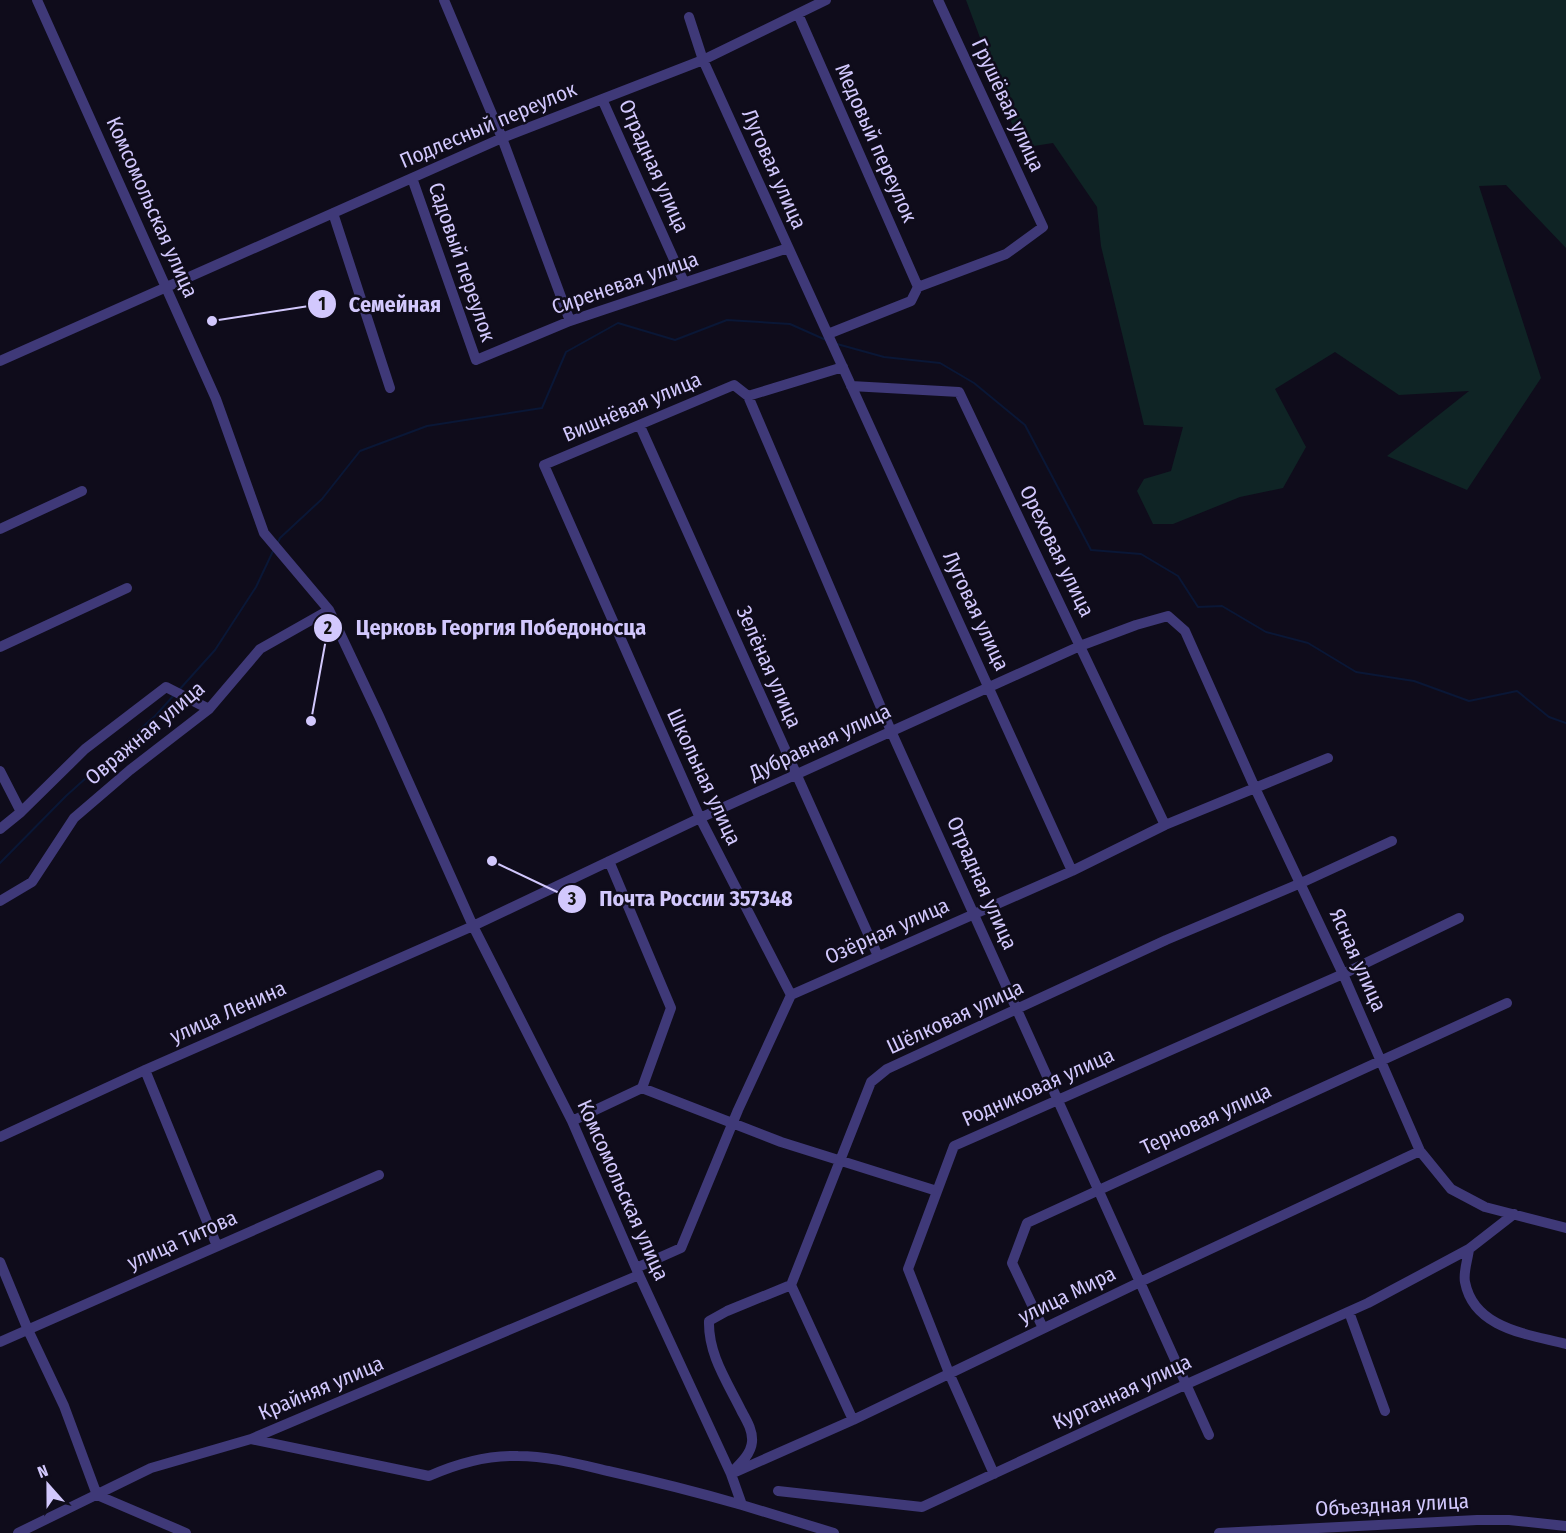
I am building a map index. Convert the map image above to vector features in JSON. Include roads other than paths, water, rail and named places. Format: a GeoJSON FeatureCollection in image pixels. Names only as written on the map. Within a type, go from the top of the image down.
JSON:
{"type":"FeatureCollection","features":[{"type":"Feature","properties":{"kind":"street","name":"Комсомольская улица"},"geometry":{"type":"LineString","coordinates":[[37,0],[216,399],[264,533],[329,610],[473,926],[572,1121],[731,1474],[742,1505]]}},
{"type":"Feature","properties":{"kind":"street"},"geometry":{"type":"LineString","coordinates":[[444,0],[502,138],[570,321]]}},
{"type":"Feature","properties":{"kind":"street","name":"Подлесный переулок"},"geometry":{"type":"LineString","coordinates":[[0,361],[502,138],[703,60],[826,0]]}},
{"type":"Feature","properties":{"kind":"street","name":"Грушёвая улица"},"geometry":{"type":"LineString","coordinates":[[918,287],[1006,254],[1043,227],[938,0]]}},
{"type":"Feature","properties":{"kind":"street","name":"Медовый переулок"},"geometry":{"type":"LineString","coordinates":[[798,14],[918,287]]}},
{"type":"Feature","properties":{"kind":"street","name":"Луговая улица"},"geometry":{"type":"LineString","coordinates":[[689,17],[703,60],[1072,871]]}},
{"type":"Feature","properties":{"kind":"street","name":"Отрадная улица"},"geometry":{"type":"LineString","coordinates":[[602,99],[684,282]]}},
{"type":"Feature","properties":{"kind":"street","name":"Садовый переулок"},"geometry":{"type":"LineString","coordinates":[[412,178],[476,360]]}},
{"type":"Feature","properties":{"kind":"street"},"geometry":{"type":"LineString","coordinates":[[333,213],[390,388]]}},
{"type":"Feature","properties":{"kind":"street","name":"Сиреневая улица"},"geometry":{"type":"LineString","coordinates":[[476,360],[570,321],[788,248]]}},
{"type":"Feature","properties":{"kind":"street"},"geometry":{"type":"LineString","coordinates":[[828,334],[911,301],[918,287]]}},
{"type":"Feature","properties":{"kind":"street"},"geometry":{"type":"LineString","coordinates":[[748,396],[843,368]]}},
{"type":"Feature","properties":{"kind":"street","name":"Вишнёвая улица"},"geometry":{"type":"LineString","coordinates":[[590,572],[544,465],[734,385],[748,396]]}},
{"type":"Feature","properties":{"kind":"street","name":"Ореховая улица"},"geometry":{"type":"LineString","coordinates":[[851,386],[959,392],[1165,825]]}},
{"type":"Feature","properties":{"kind":"street","name":"Отрадная улица"},"geometry":{"type":"LineString","coordinates":[[748,396],[891,731],[1209,1435]]}},
{"type":"Feature","properties":{"kind":"street","name":"Зелёная улица"},"geometry":{"type":"LineString","coordinates":[[640,426],[878,957]]}},
{"type":"Feature","properties":{"kind":"street"},"geometry":{"type":"LineString","coordinates":[[0,529],[82,491]]}},
{"type":"Feature","properties":{"kind":"street","name":"Школьная улица"},"geometry":{"type":"LineString","coordinates":[[590,572],[700,818],[790,995]]}},
{"type":"Feature","properties":{"kind":"street"},"geometry":{"type":"LineString","coordinates":[[0,647],[127,588]]}},
{"type":"Feature","properties":{"kind":"street","name":"Овражная улица"},"geometry":{"type":"LineString","coordinates":[[0,902],[32,882],[74,818],[130,770],[209,709],[260,649],[329,610]]}},
{"type":"Feature","properties":{"kind":"street","name":"Дубравная улица"},"geometry":{"type":"LineString","coordinates":[[473,926],[700,818],[1080,646],[1159,617],[1168,616],[1185,631]]}},
{"type":"Feature","properties":{"kind":"street","name":"Ясная улица"},"geometry":{"type":"LineString","coordinates":[[1185,631],[1255,788],[1382,1060],[1420,1152],[1451,1189],[1485,1207],[1566,1228]]}},
{"type":"Feature","properties":{"kind":"street","name":"Овражная улица"},"geometry":{"type":"LineString","coordinates":[[0,828],[21,812],[84,749],[166,687],[209,709]]}},
{"type":"Feature","properties":{"kind":"street","name":"Озёрная улица"},"geometry":{"type":"LineString","coordinates":[[790,995],[1072,871],[1165,825],[1328,758]]}},
{"type":"Feature","properties":{"kind":"street"},"geometry":{"type":"LineString","coordinates":[[0,771],[21,812]]}},
{"type":"Feature","properties":{"kind":"street","name":"Шёлковая улица"},"geometry":{"type":"LineString","coordinates":[[791,1285],[871,1082],[887,1069],[1166,940],[1301,883],[1392,841]]}},
{"type":"Feature","properties":{"kind":"street"},"geometry":{"type":"LineString","coordinates":[[572,1121],[642,1088],[670,1008],[609,861]]}},
{"type":"Feature","properties":{"kind":"street","name":"Родниковая улица"},"geometry":{"type":"LineString","coordinates":[[994,1474],[949,1373],[908,1269],[954,1146],[1343,974],[1459,918]]}},
{"type":"Feature","properties":{"kind":"street","name":"улица Ленина"},"geometry":{"type":"LineString","coordinates":[[0,1137],[145,1070],[473,926]]}},
{"type":"Feature","properties":{"kind":"street"},"geometry":{"type":"LineString","coordinates":[[638,1271],[681,1248],[790,995]]}},
{"type":"Feature","properties":{"kind":"street","name":"Терновая улица"},"geometry":{"type":"LineString","coordinates":[[1043,1329],[1012,1263],[1027,1223],[1507,1003]]}},
{"type":"Feature","properties":{"kind":"street"},"geometry":{"type":"LineString","coordinates":[[145,1070],[217,1246]]}},
{"type":"Feature","properties":{"kind":"street"},"geometry":{"type":"LineString","coordinates":[[642,1088],[781,1142],[937,1191]]}},
{"type":"Feature","properties":{"kind":"street","name":"улица Мира"},"geometry":{"type":"LineString","coordinates":[[731,1474],[854,1420],[1140,1282],[1420,1152]]}},
{"type":"Feature","properties":{"kind":"street","name":"улица Титова"},"geometry":{"type":"LineString","coordinates":[[0,1342],[379,1175]]}},
{"type":"Feature","properties":{"kind":"street","name":"Курганная улица"},"geometry":{"type":"LineString","coordinates":[[778,1491],[922,1507],[1187,1384],[1349,1312],[1469,1249],[1514,1214]]}},
{"type":"Feature","properties":{"kind":"street"},"geometry":{"type":"LineString","coordinates":[[1469,1249],[1465,1281],[1474,1306],[1500,1327],[1566,1344]]}},
{"type":"Feature","properties":{"kind":"street"},"geometry":{"type":"LineString","coordinates":[[0,1262],[28,1330],[64,1406],[97,1495],[186,1533]]}},
{"type":"Feature","properties":{"kind":"street","name":"Крайняя улица"},"geometry":{"type":"LineString","coordinates":[[18,1533],[151,1468],[251,1439],[638,1271]]}},
{"type":"Feature","properties":{"kind":"street"},"geometry":{"type":"LineString","coordinates":[[731,1474],[746,1457],[752,1444],[751,1430],[717,1363],[709,1337],[709,1321],[727,1311],[791,1285],[854,1420]]}},
{"type":"Feature","properties":{"kind":"street"},"geometry":{"type":"LineString","coordinates":[[1349,1312],[1385,1411]]}},
{"type":"Feature","properties":{"kind":"street"},"geometry":{"type":"LineString","coordinates":[[251,1439],[429,1476],[448,1467],[480,1460],[517,1456],[558,1460],[686,1489],[834,1533]]}},
{"type":"Feature","properties":{"kind":"street","name":"Объездная улица"},"geometry":{"type":"LineString","coordinates":[[1219,1533],[1477,1520],[1509,1520],[1566,1526]]}},
{"type":"Feature","properties":{"kind":"waterway"},"geometry":{"type":"LineString","coordinates":[[277,544],[280,538],[322,499],[360,451],[427,426],[542,408],[566,352],[618,323],[675,340],[727,320],[790,324],[826,340]]}},
{"type":"Feature","properties":{"kind":"waterway"},"geometry":{"type":"LineString","coordinates":[[837,344],[884,357],[940,363],[974,383],[1025,425],[1091,550],[1141,554],[1178,576],[1198,607],[1222,606],[1266,632],[1308,643],[1356,672],[1414,681],[1469,701],[1517,691],[1549,717],[1566,723]]}},
{"type":"Feature","properties":{"kind":"waterway"},"geometry":{"type":"LineString","coordinates":[[179,690],[215,650],[256,587],[274,549]]}},
{"type":"Feature","properties":{"kind":"waterway"},"geometry":{"type":"LineString","coordinates":[[0,863],[66,796],[156,715],[175,694]]}},
{"type":"Feature","properties":{"kind":"place","name":"Семейная"},"geometry":{"type":"Point","coordinates":[212,321]}},
{"type":"Feature","properties":{"kind":"place","name":"Церковь Георгия Победоносца"},"geometry":{"type":"Point","coordinates":[311,721]}},
{"type":"Feature","properties":{"kind":"place","name":"Почта России 357348"},"geometry":{"type":"Point","coordinates":[492,861]}}]}
